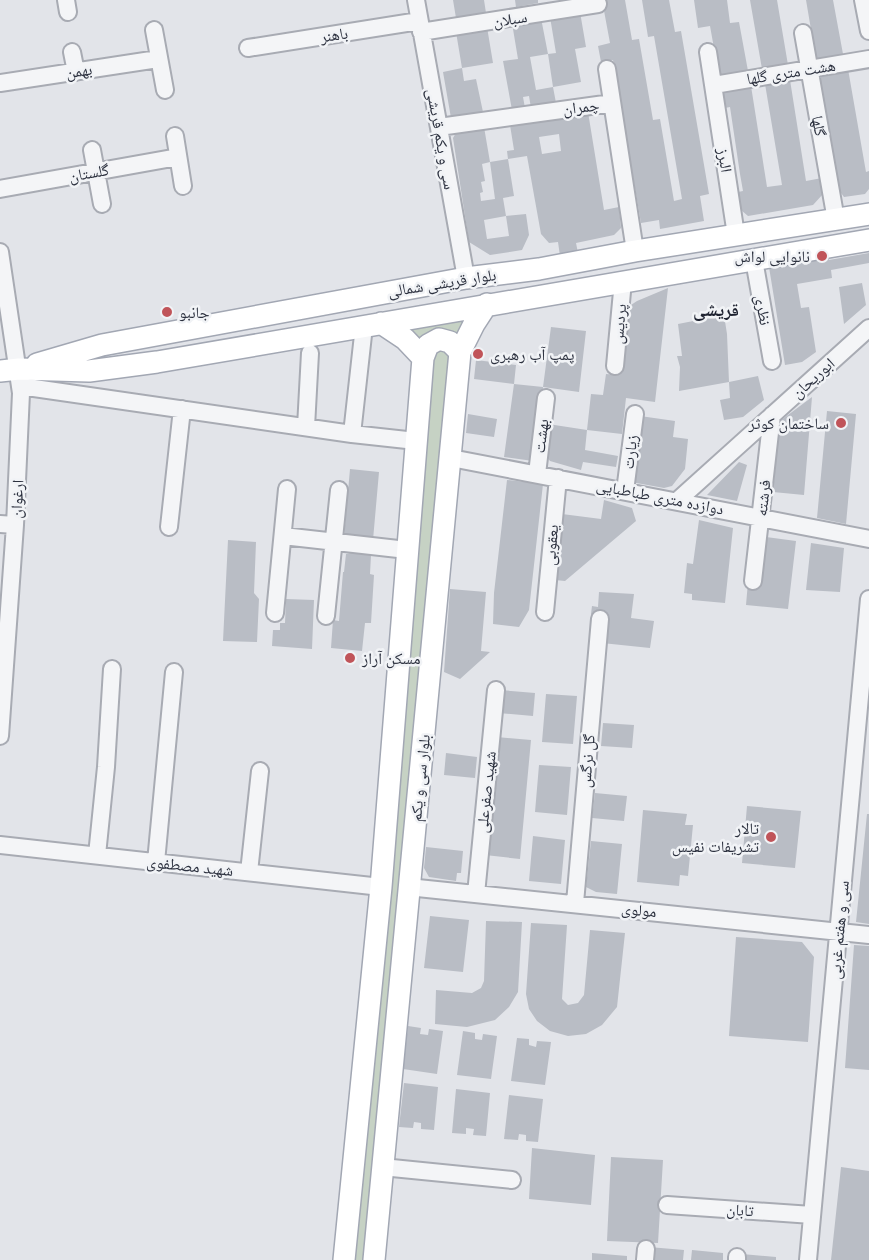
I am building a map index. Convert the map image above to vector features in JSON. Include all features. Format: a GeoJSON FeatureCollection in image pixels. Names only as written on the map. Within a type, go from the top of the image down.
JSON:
{"type":"FeatureCollection","features":[{"type":"Feature","properties":{"kind":"main road","name":"بلوار قریشی شمالی"},"geometry":{"type":"LineString","coordinates":[[13,376],[95,346],[466,278],[539,269],[635,251],[869,214]]}},
{"type":"Feature","properties":{"kind":"main road","name":"بلوار قریشی شمالی"},"geometry":{"type":"LineString","coordinates":[[13,376],[99,370],[869,240]]}},
{"type":"Feature","properties":{"kind":"main road","name":"بلوار سی و یکم"},"geometry":{"type":"LineString","coordinates":[[374,1260],[460,352],[487,304]]}},
{"type":"Feature","properties":{"kind":"main road"},"geometry":{"type":"LineString","coordinates":[[372,324],[405,339],[423,358],[428,345],[439,339],[450,342],[460,352]]}},
{"type":"Feature","properties":{"kind":"main road"},"geometry":{"type":"LineString","coordinates":[[95,346],[90,360],[99,370]]}},
{"type":"Feature","properties":{"kind":"main road","name":"بلوار سی و یکم"},"geometry":{"type":"LineString","coordinates":[[344,1260],[381,887],[423,358]]}},
{"type":"Feature","properties":{"kind":"street","name":"سی و یکم قریشی"},"geometry":{"type":"LineString","coordinates":[[416,0],[466,278]]}},
{"type":"Feature","properties":{"kind":"street"},"geometry":{"type":"LineString","coordinates":[[863,0],[869,31]]}},
{"type":"Feature","properties":{"kind":"street","name":"سبلان"},"geometry":{"type":"LineString","coordinates":[[420,26],[598,4]]}},
{"type":"Feature","properties":{"kind":"street","name":"باهنر"},"geometry":{"type":"LineString","coordinates":[[248,48],[420,26]]}},
{"type":"Feature","properties":{"kind":"street"},"geometry":{"type":"LineString","coordinates":[[154,30],[165,90]]}},
{"type":"Feature","properties":{"kind":"street","name":"گلها"},"geometry":{"type":"LineString","coordinates":[[803,33],[836,220]]}},
{"type":"Feature","properties":{"kind":"street"},"geometry":{"type":"LineString","coordinates":[[72,52],[75,72]]}},
{"type":"Feature","properties":{"kind":"street","name":"البرز"},"geometry":{"type":"LineString","coordinates":[[708,52],[736,235]]}},
{"type":"Feature","properties":{"kind":"street","name":"بهمن"},"geometry":{"type":"LineString","coordinates":[[0,83],[158,59]]}},
{"type":"Feature","properties":{"kind":"street","name":"هشت متری گلها"},"geometry":{"type":"LineString","coordinates":[[714,85],[869,59]]}},
{"type":"Feature","properties":{"kind":"street"},"geometry":{"type":"LineString","coordinates":[[607,69],[612,104]]}},
{"type":"Feature","properties":{"kind":"street","name":"چمران"},"geometry":{"type":"LineString","coordinates":[[438,127],[612,104],[635,251]]}},
{"type":"Feature","properties":{"kind":"street"},"geometry":{"type":"LineString","coordinates":[[175,136],[183,186]]}},
{"type":"Feature","properties":{"kind":"street"},"geometry":{"type":"LineString","coordinates":[[92,150],[102,204]]}},
{"type":"Feature","properties":{"kind":"street","name":"گلستان"},"geometry":{"type":"LineString","coordinates":[[0,189],[178,158]]}},
{"type":"Feature","properties":{"kind":"street","name":"ارغوان"},"geometry":{"type":"LineString","coordinates":[[0,252],[20,435],[8,524],[0,736]]}},
{"type":"Feature","properties":{"kind":"street","name":"نظری"},"geometry":{"type":"LineString","coordinates":[[754,260],[772,361]]}},
{"type":"Feature","properties":{"kind":"street","name":"پردیس"},"geometry":{"type":"LineString","coordinates":[[615,366],[623,282]]}},
{"type":"Feature","properties":{"kind":"street"},"geometry":{"type":"LineString","coordinates":[[352,434],[372,324]]}},
{"type":"Feature","properties":{"kind":"street","name":"ابوریحان"},"geometry":{"type":"LineString","coordinates":[[677,501],[869,328]]}},
{"type":"Feature","properties":{"kind":"street"},"geometry":{"type":"LineString","coordinates":[[306,427],[309,353]]}},
{"type":"Feature","properties":{"kind":"street"},"geometry":{"type":"LineString","coordinates":[[99,370],[104,398]]}},
{"type":"Feature","properties":{"kind":"street"},"geometry":{"type":"LineString","coordinates":[[13,376],[104,398],[352,434],[416,441]]}},
{"type":"Feature","properties":{"kind":"street","name":"بهشت"},"geometry":{"type":"LineString","coordinates":[[537,474],[546,398]]}},
{"type":"Feature","properties":{"kind":"street"},"geometry":{"type":"LineString","coordinates":[[170,527],[182,409]]}},
{"type":"Feature","properties":{"kind":"street","name":"زیارت"},"geometry":{"type":"LineString","coordinates":[[625,491],[634,414]]}},
{"type":"Feature","properties":{"kind":"street","name":"فرشته"},"geometry":{"type":"LineString","coordinates":[[753,580],[772,415]]}},
{"type":"Feature","properties":{"kind":"street","name":"دوازده متری طباطبایی"},"geometry":{"type":"LineString","coordinates":[[451,458],[869,539]]}},
{"type":"Feature","properties":{"kind":"street","name":"یعقوبی"},"geometry":{"type":"LineString","coordinates":[[545,612],[558,478]]}},
{"type":"Feature","properties":{"kind":"street"},"geometry":{"type":"LineString","coordinates":[[275,613],[287,489]]}},
{"type":"Feature","properties":{"kind":"street"},"geometry":{"type":"LineString","coordinates":[[326,616],[339,490]]}},
{"type":"Feature","properties":{"kind":"street"},"geometry":{"type":"LineString","coordinates":[[283,536],[407,550]]}},
{"type":"Feature","properties":{"kind":"street","name":"سی و هفتم غربی"},"geometry":{"type":"LineString","coordinates":[[808,1260],[839,931],[864,716],[869,599]]}},
{"type":"Feature","properties":{"kind":"street","name":"گل نرگس"},"geometry":{"type":"LineString","coordinates":[[575,903],[600,619]]}},
{"type":"Feature","properties":{"kind":"street"},"geometry":{"type":"LineString","coordinates":[[97,855],[106,767],[112,669]]}},
{"type":"Feature","properties":{"kind":"street"},"geometry":{"type":"LineString","coordinates":[[156,862],[174,672]]}},
{"type":"Feature","properties":{"kind":"street","name":"شهید صفرعلی"},"geometry":{"type":"LineString","coordinates":[[476,894],[496,690]]}},
{"type":"Feature","properties":{"kind":"street"},"geometry":{"type":"LineString","coordinates":[[249,872],[261,771]]}},
{"type":"Feature","properties":{"kind":"street","name":"شهید مصطفوی"},"geometry":{"type":"LineString","coordinates":[[0,844],[381,887]]}},
{"type":"Feature","properties":{"kind":"street","name":"مولوی"},"geometry":{"type":"LineString","coordinates":[[408,887],[869,935]]}},
{"type":"Feature","properties":{"kind":"street"},"geometry":{"type":"LineString","coordinates":[[382,1167],[512,1180]]}},
{"type":"Feature","properties":{"kind":"street","name":"تابان"},"geometry":{"type":"LineString","coordinates":[[667,1205],[812,1215]]}},
{"type":"Feature","properties":{"kind":"green space"},"geometry":{"type":"Polygon","coordinates":[[[479,310],[459,345],[422,351],[391,325],[479,310]]]}},
{"type":"Feature","properties":{"kind":"green space"},"geometry":{"type":"Polygon","coordinates":[[[440,348],[448,350],[452,358],[371,1260],[348,1260],[432,352],[440,348]]]}},
{"type":"Feature","properties":{"kind":"building"},"geometry":{"type":"Polygon","coordinates":[[[453,0],[484,0],[486,13],[456,18],[453,0]]]}},
{"type":"Feature","properties":{"kind":"building"},"geometry":{"type":"Polygon","coordinates":[[[515,0],[538,0],[538,3],[516,7],[515,0]]]}},
{"type":"Feature","properties":{"kind":"building"},"geometry":{"type":"Polygon","coordinates":[[[602,0],[625,0],[632,40],[639,39],[653,120],[660,119],[674,201],[682,199],[654,36],[648,37],[642,0],[669,0],[675,32],[681,31],[709,194],[700,196],[704,221],[660,229],[659,220],[641,223],[613,60],[601,62],[598,46],[610,43],[602,0]]]}},
{"type":"Feature","properties":{"kind":"building"},"geometry":{"type":"Polygon","coordinates":[[[694,0],[727,0],[730,23],[739,22],[748,71],[719,76],[710,26],[698,28],[694,0]]]}},
{"type":"Feature","properties":{"kind":"building"},"geometry":{"type":"Polygon","coordinates":[[[750,0],[777,0],[788,65],[762,69],[750,0]]]}},
{"type":"Feature","properties":{"kind":"building"},"geometry":{"type":"Polygon","coordinates":[[[806,0],[833,0],[843,54],[816,59],[806,0]]]}},
{"type":"Feature","properties":{"kind":"building"},"geometry":{"type":"Polygon","coordinates":[[[580,12],[586,47],[575,49],[581,82],[553,87],[548,54],[556,53],[550,17],[580,12]]]}},
{"type":"Feature","properties":{"kind":"building"},"geometry":{"type":"Polygon","coordinates":[[[541,18],[548,54],[530,57],[536,90],[553,87],[556,103],[531,108],[529,96],[523,97],[525,108],[512,110],[503,61],[518,59],[512,23],[541,18]]]}},
{"type":"Feature","properties":{"kind":"building"},"geometry":{"type":"Polygon","coordinates":[[[487,27],[493,63],[462,68],[456,32],[487,27]]]}},
{"type":"Feature","properties":{"kind":"building"},"geometry":{"type":"Polygon","coordinates":[[[462,68],[464,81],[476,79],[483,112],[451,118],[443,72],[462,68]]]}},
{"type":"Feature","properties":{"kind":"building"},"geometry":{"type":"Polygon","coordinates":[[[848,69],[866,172],[869,171],[869,189],[865,194],[844,197],[838,189],[818,74],[848,69]]]}},
{"type":"Feature","properties":{"kind":"building"},"geometry":{"type":"Polygon","coordinates":[[[790,80],[806,181],[822,178],[823,194],[813,205],[748,216],[741,210],[738,192],[743,191],[730,107],[725,108],[722,91],[751,86],[767,187],[782,185],[765,84],[790,80]]]}},
{"type":"Feature","properties":{"kind":"building"},"geometry":{"type":"Polygon","coordinates":[[[588,112],[604,210],[619,207],[621,228],[614,235],[576,243],[578,253],[560,256],[558,242],[549,243],[541,234],[527,156],[508,159],[507,151],[514,150],[510,125],[588,112]],[[559,134],[539,137],[542,154],[561,151],[559,134]]]}},
{"type":"Feature","properties":{"kind":"building"},"geometry":{"type":"Polygon","coordinates":[[[484,127],[490,162],[508,159],[514,196],[503,198],[506,216],[526,214],[529,235],[522,250],[490,255],[469,242],[453,138],[457,131],[484,127]],[[490,162],[482,164],[485,181],[481,182],[483,192],[480,193],[481,201],[495,199],[490,162]],[[506,216],[484,220],[487,239],[509,236],[506,216]]]}},
{"type":"Feature","properties":{"kind":"building"},"geometry":{"type":"Polygon","coordinates":[[[828,251],[829,260],[869,253],[869,263],[831,270],[832,278],[797,284],[801,308],[809,307],[816,352],[802,362],[785,365],[768,261],[828,251]]]}},
{"type":"Feature","properties":{"kind":"building"},"geometry":{"type":"Polygon","coordinates":[[[862,283],[866,305],[844,324],[839,287],[862,283]]]}},
{"type":"Feature","properties":{"kind":"building"},"geometry":{"type":"Polygon","coordinates":[[[668,288],[655,402],[626,398],[622,434],[587,430],[591,394],[603,395],[606,374],[618,375],[625,309],[637,301],[668,288]]]}},
{"type":"Feature","properties":{"kind":"building"},"geometry":{"type":"Polygon","coordinates":[[[724,315],[729,382],[679,391],[680,367],[677,356],[682,356],[678,324],[724,315]]]}},
{"type":"Feature","properties":{"kind":"building"},"geometry":{"type":"Polygon","coordinates":[[[551,327],[586,331],[579,392],[543,387],[551,327]]]}},
{"type":"Feature","properties":{"kind":"building"},"geometry":{"type":"Polygon","coordinates":[[[476,360],[516,365],[514,384],[474,379],[476,360]]]}},
{"type":"Feature","properties":{"kind":"building"},"geometry":{"type":"Polygon","coordinates":[[[758,376],[764,400],[743,417],[724,420],[720,400],[730,398],[729,382],[758,376]]]}},
{"type":"Feature","properties":{"kind":"building"},"geometry":{"type":"Polygon","coordinates":[[[514,384],[543,387],[533,461],[504,457],[514,384]]]}},
{"type":"Feature","properties":{"kind":"building"},"geometry":{"type":"Polygon","coordinates":[[[812,397],[804,495],[773,492],[780,421],[812,397]]]}},
{"type":"Feature","properties":{"kind":"building"},"geometry":{"type":"Polygon","coordinates":[[[827,411],[856,414],[846,524],[817,518],[827,411]]]}},
{"type":"Feature","properties":{"kind":"building"},"geometry":{"type":"Polygon","coordinates":[[[468,414],[497,419],[494,437],[466,433],[468,414]]]}},
{"type":"Feature","properties":{"kind":"building"},"geometry":{"type":"Polygon","coordinates":[[[640,416],[675,421],[673,437],[688,439],[685,469],[672,486],[664,488],[631,482],[640,416]]]}},
{"type":"Feature","properties":{"kind":"building"},"geometry":{"type":"Polygon","coordinates":[[[548,424],[587,430],[585,450],[618,456],[616,467],[583,462],[581,470],[550,461],[545,454],[548,424]]]}},
{"type":"Feature","properties":{"kind":"building"},"geometry":{"type":"Polygon","coordinates":[[[739,462],[747,465],[737,501],[707,495],[739,462]]]}},
{"type":"Feature","properties":{"kind":"building"},"geometry":{"type":"Polygon","coordinates":[[[350,469],[379,472],[373,540],[344,537],[350,469]]]}},
{"type":"Feature","properties":{"kind":"building"},"geometry":{"type":"Polygon","coordinates":[[[507,480],[543,484],[529,610],[519,627],[493,624],[494,593],[507,480]]]}},
{"type":"Feature","properties":{"kind":"building"},"geometry":{"type":"Polygon","coordinates":[[[604,500],[632,508],[636,521],[565,581],[555,580],[562,514],[601,519],[604,500]]]}},
{"type":"Feature","properties":{"kind":"building"},"geometry":{"type":"Polygon","coordinates":[[[699,520],[733,528],[725,603],[692,600],[692,594],[684,593],[687,563],[693,564],[699,520]]]}},
{"type":"Feature","properties":{"kind":"building"},"geometry":{"type":"Polygon","coordinates":[[[766,537],[796,541],[788,609],[746,605],[748,582],[760,542],[766,537]]]}},
{"type":"Feature","properties":{"kind":"building"},"geometry":{"type":"Polygon","coordinates":[[[228,540],[256,542],[254,593],[259,599],[257,642],[223,641],[228,540]]]}},
{"type":"Feature","properties":{"kind":"building"},"geometry":{"type":"Polygon","coordinates":[[[811,543],[844,548],[840,592],[806,590],[811,543]]]}},
{"type":"Feature","properties":{"kind":"building"},"geometry":{"type":"Polygon","coordinates":[[[346,554],[371,555],[370,574],[374,575],[371,623],[365,623],[362,651],[331,648],[333,620],[339,621],[346,554]]]}},
{"type":"Feature","properties":{"kind":"building"},"geometry":{"type":"Polygon","coordinates":[[[450,589],[486,592],[481,651],[490,652],[460,679],[444,672],[450,589]]]}},
{"type":"Feature","properties":{"kind":"building"},"geometry":{"type":"Polygon","coordinates":[[[599,592],[634,594],[631,618],[654,621],[650,648],[602,643],[605,615],[591,614],[592,606],[598,607],[599,592]]]}},
{"type":"Feature","properties":{"kind":"building"},"geometry":{"type":"Polygon","coordinates":[[[286,599],[314,600],[312,649],[272,646],[273,630],[280,630],[280,623],[285,623],[286,599]]]}},
{"type":"Feature","properties":{"kind":"building"},"geometry":{"type":"Polygon","coordinates":[[[500,690],[535,693],[533,716],[498,713],[500,690]]]}},
{"type":"Feature","properties":{"kind":"building"},"geometry":{"type":"Polygon","coordinates":[[[546,694],[577,696],[573,744],[542,742],[546,694]]]}},
{"type":"Feature","properties":{"kind":"building"},"geometry":{"type":"Polygon","coordinates":[[[603,723],[634,725],[632,748],[601,746],[603,723]]]}},
{"type":"Feature","properties":{"kind":"building"},"geometry":{"type":"Polygon","coordinates":[[[497,737],[531,740],[520,859],[485,855],[497,737]]]}},
{"type":"Feature","properties":{"kind":"building"},"geometry":{"type":"Polygon","coordinates":[[[446,753],[477,757],[475,778],[444,775],[446,753]]]}},
{"type":"Feature","properties":{"kind":"building"},"geometry":{"type":"Polygon","coordinates":[[[539,765],[571,767],[567,815],[535,812],[539,765]]]}},
{"type":"Feature","properties":{"kind":"building"},"geometry":{"type":"Polygon","coordinates":[[[595,793],[627,796],[624,821],[592,818],[595,793]]]}},
{"type":"Feature","properties":{"kind":"building","name":"تالار تشریفات نفیس"},"geometry":{"type":"Polygon","coordinates":[[[747,806],[801,811],[795,868],[742,863],[747,806]]]}},
{"type":"Feature","properties":{"kind":"building"},"geometry":{"type":"Polygon","coordinates":[[[643,810],[687,814],[685,825],[693,825],[688,876],[680,875],[679,886],[637,882],[643,810]]]}},
{"type":"Feature","properties":{"kind":"building"},"geometry":{"type":"Polygon","coordinates":[[[867,814],[869,814],[869,924],[856,922],[867,814]]]}},
{"type":"Feature","properties":{"kind":"building"},"geometry":{"type":"Polygon","coordinates":[[[533,836],[565,840],[561,884],[529,881],[533,836]]]}},
{"type":"Feature","properties":{"kind":"building"},"geometry":{"type":"Polygon","coordinates":[[[591,841],[622,844],[617,894],[596,892],[586,887],[591,841]]]}},
{"type":"Feature","properties":{"kind":"building"},"geometry":{"type":"Polygon","coordinates":[[[426,847],[463,851],[461,873],[457,873],[456,881],[429,877],[424,868],[426,847]]]}},
{"type":"Feature","properties":{"kind":"building"},"geometry":{"type":"Polygon","coordinates":[[[430,916],[469,920],[463,972],[424,968],[430,916]]]}},
{"type":"Feature","properties":{"kind":"building"},"geometry":{"type":"Polygon","coordinates":[[[486,921],[522,922],[518,992],[509,1007],[495,1020],[467,1027],[435,1024],[436,990],[472,993],[481,988],[484,981],[486,921]]]}},
{"type":"Feature","properties":{"kind":"building"},"geometry":{"type":"Polygon","coordinates":[[[531,923],[567,925],[562,999],[568,1005],[578,1003],[584,995],[590,930],[625,933],[617,1007],[602,1025],[586,1034],[568,1036],[550,1031],[537,1021],[529,1009],[526,994],[531,923]]]}},
{"type":"Feature","properties":{"kind":"building"},"geometry":{"type":"Polygon","coordinates":[[[736,937],[802,942],[814,957],[808,1042],[729,1036],[736,937]]]}},
{"type":"Feature","properties":{"kind":"building"},"geometry":{"type":"Polygon","coordinates":[[[854,945],[869,946],[869,1070],[845,1068],[854,945]]]}},
{"type":"Feature","properties":{"kind":"building"},"geometry":{"type":"Polygon","coordinates":[[[408,1026],[421,1028],[420,1034],[428,1035],[429,1029],[443,1031],[437,1074],[403,1069],[408,1026]]]}},
{"type":"Feature","properties":{"kind":"building"},"geometry":{"type":"Polygon","coordinates":[[[463,1031],[475,1033],[475,1039],[482,1040],[483,1034],[497,1036],[491,1079],[457,1075],[463,1031]]]}},
{"type":"Feature","properties":{"kind":"building"},"geometry":{"type":"Polygon","coordinates":[[[517,1038],[529,1039],[529,1045],[536,1047],[537,1041],[551,1042],[545,1085],[511,1081],[517,1038]]]}},
{"type":"Feature","properties":{"kind":"building"},"geometry":{"type":"Polygon","coordinates":[[[404,1083],[438,1087],[434,1130],[421,1129],[421,1123],[414,1122],[413,1128],[399,1127],[404,1083]]]}},
{"type":"Feature","properties":{"kind":"building"},"geometry":{"type":"Polygon","coordinates":[[[456,1089],[490,1093],[486,1136],[473,1135],[474,1129],[466,1128],[466,1134],[452,1133],[456,1089]]]}},
{"type":"Feature","properties":{"kind":"building"},"geometry":{"type":"Polygon","coordinates":[[[509,1095],[543,1099],[538,1142],[526,1141],[526,1135],[519,1134],[518,1140],[504,1139],[509,1095]]]}},
{"type":"Feature","properties":{"kind":"building"},"geometry":{"type":"Polygon","coordinates":[[[532,1148],[595,1155],[591,1205],[529,1199],[532,1148]]]}},
{"type":"Feature","properties":{"kind":"building"},"geometry":{"type":"Polygon","coordinates":[[[611,1157],[663,1160],[658,1243],[607,1241],[611,1157]]]}},
{"type":"Feature","properties":{"kind":"building"},"geometry":{"type":"Polygon","coordinates":[[[841,1167],[869,1171],[869,1260],[831,1260],[841,1167]]]}},
{"type":"Feature","properties":{"kind":"building"},"geometry":{"type":"Polygon","coordinates":[[[649,1247],[684,1250],[683,1260],[648,1260],[649,1247]]]}},
{"type":"Feature","properties":{"kind":"building"},"geometry":{"type":"Polygon","coordinates":[[[692,1250],[723,1253],[723,1260],[691,1260],[692,1250]]]}},
{"type":"Feature","properties":{"kind":"building"},"geometry":{"type":"Polygon","coordinates":[[[592,1253],[627,1256],[627,1260],[592,1260],[592,1253]]]}},
{"type":"Feature","properties":{"kind":"building"},"geometry":{"type":"Polygon","coordinates":[[[742,1254],[776,1257],[776,1260],[741,1260],[742,1254]]]}},
{"type":"Feature","properties":{"kind":"place","name":"نانوایی لواش"},"geometry":{"type":"Point","coordinates":[822,256]}},
{"type":"Feature","properties":{"kind":"place","name":"جانبو"},"geometry":{"type":"Point","coordinates":[167,312]}},
{"type":"Feature","properties":{"kind":"place","name":"پمپ آب رهبری"},"geometry":{"type":"Point","coordinates":[478,354]}},
{"type":"Feature","properties":{"kind":"place","name":"ساختمان کوثر"},"geometry":{"type":"Point","coordinates":[841,423]}},
{"type":"Feature","properties":{"kind":"place","name":"مسکن آراز"},"geometry":{"type":"Point","coordinates":[350,658]}},
{"type":"Feature","properties":{"kind":"place","name":"تالار تشریفات نفیس"},"geometry":{"type":"Point","coordinates":[771,837]}},
{"type":"Feature","properties":{"kind":"district","name":"قریشی"},"geometry":{"type":"Point","coordinates":[716,309]}}]}
